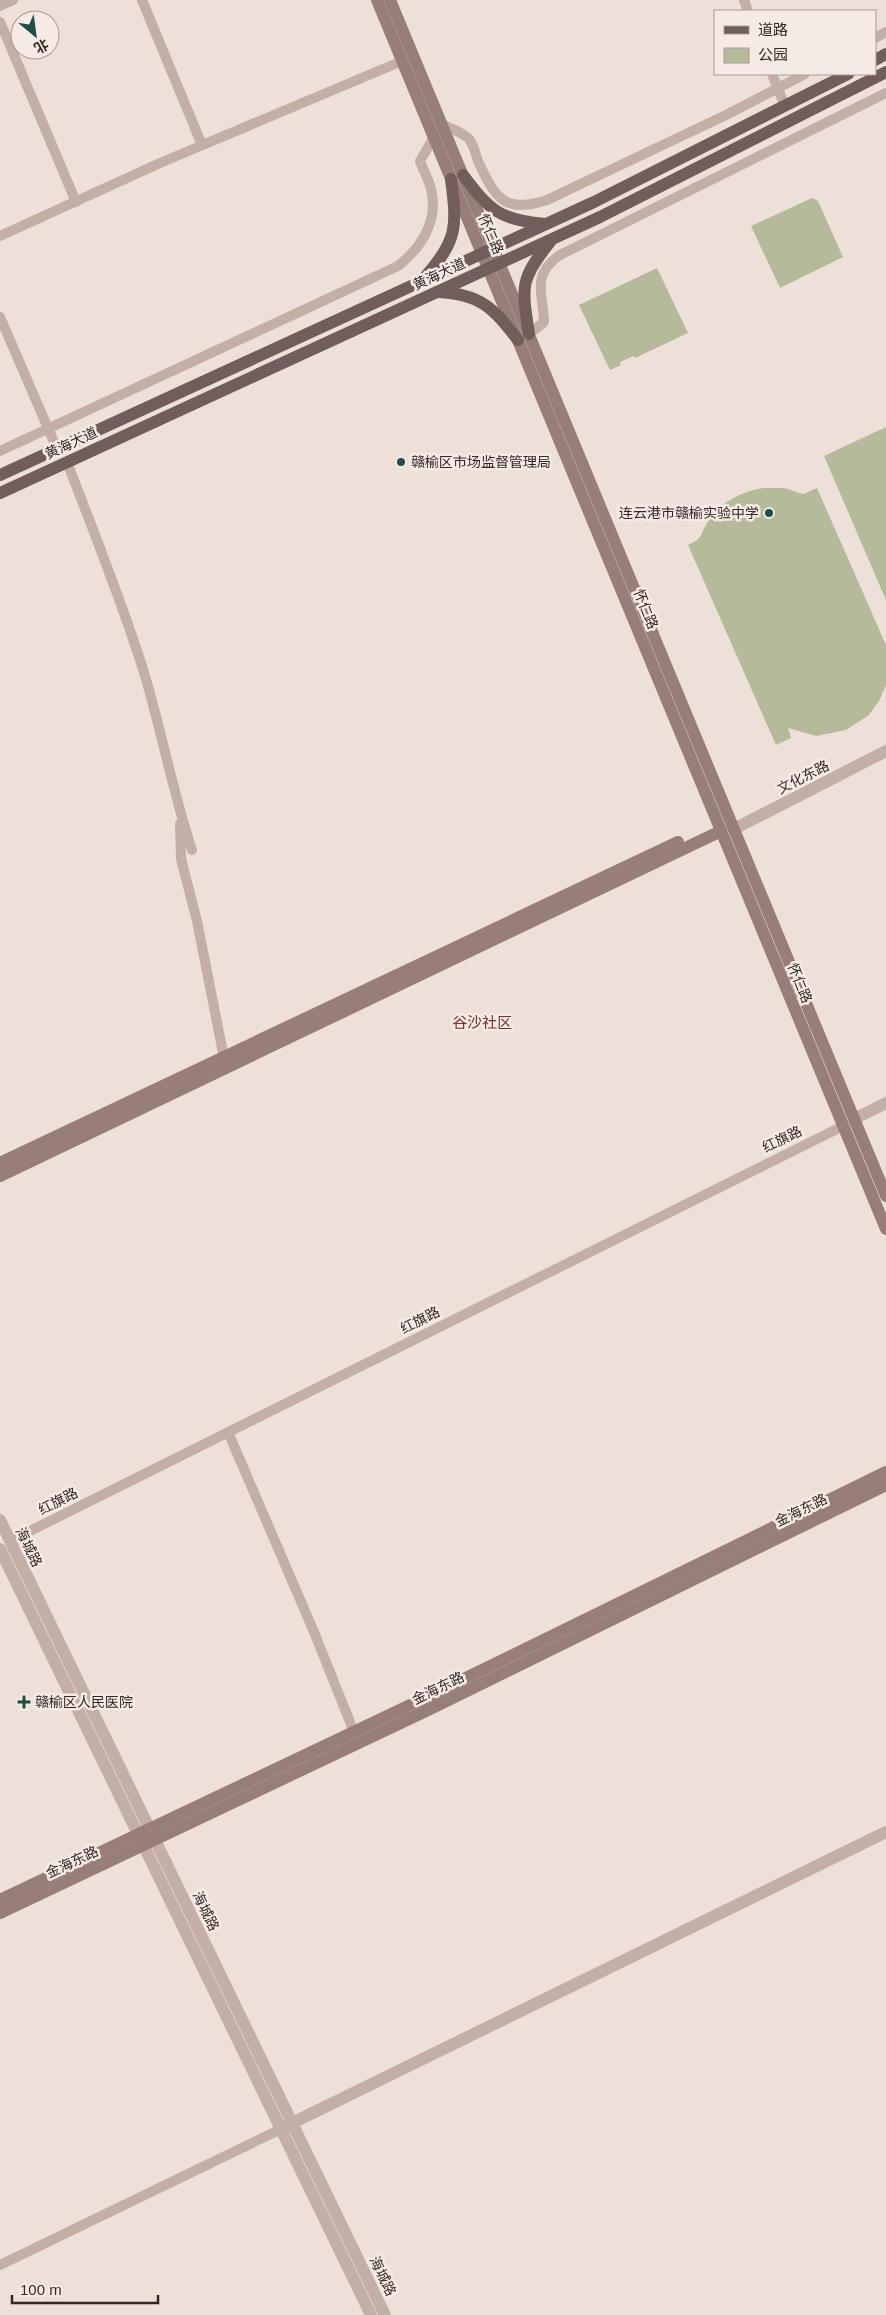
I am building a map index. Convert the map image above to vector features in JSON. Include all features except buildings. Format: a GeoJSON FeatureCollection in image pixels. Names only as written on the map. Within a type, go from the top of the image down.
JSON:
{"type":"FeatureCollection","features":[{"type":"Feature","properties":{"kind":"main road","name":"怀仁路"},"geometry":{"type":"LineString","coordinates":[[377,0],[434,137],[457,177]]}},
{"type":"Feature","properties":{"kind":"main road","name":"怀仁路"},"geometry":{"type":"LineString","coordinates":[[390,0],[442,124],[457,177],[725,828],[849,1122],[886,1196]]}},
{"type":"Feature","properties":{"kind":"main road","name":"黄海大道"},"geometry":{"type":"LineString","coordinates":[[0,493],[553,239],[689,174],[886,72]]}},
{"type":"Feature","properties":{"kind":"main road","name":"黄海大道"},"geometry":{"type":"LineString","coordinates":[[0,475],[547,224],[673,164],[846,75]]}},
{"type":"Feature","properties":{"kind":"main road"},"geometry":{"type":"LineString","coordinates":[[457,177],[500,214],[522,222],[547,224]]}},
{"type":"Feature","properties":{"kind":"main road"},"geometry":{"type":"LineString","coordinates":[[421,281],[440,259],[454,231],[457,177]]}},
{"type":"Feature","properties":{"kind":"main road"},"geometry":{"type":"LineString","coordinates":[[524,337],[524,302],[527,274],[532,263],[553,239]]}},
{"type":"Feature","properties":{"kind":"main road"},"geometry":{"type":"LineString","coordinates":[[436,292],[458,293],[483,302],[524,337]]}},
{"type":"Feature","properties":{"kind":"main road"},"geometry":{"type":"LineString","coordinates":[[0,1164],[224,1058],[725,828]]}},
{"type":"Feature","properties":{"kind":"main road"},"geometry":{"type":"LineString","coordinates":[[0,1176],[725,828]]}},
{"type":"Feature","properties":{"kind":"main road","name":"怀仁路"},"geometry":{"type":"LineString","coordinates":[[849,1122],[886,1229]]}},
{"type":"Feature","properties":{"kind":"main road","name":"金海东路"},"geometry":{"type":"LineString","coordinates":[[0,1913],[354,1732],[886,1472]]}},
{"type":"Feature","properties":{"kind":"main road","name":"金海东路"},"geometry":{"type":"LineString","coordinates":[[0,1900],[146,1837],[428,1710],[886,1485]]}},
{"type":"Feature","properties":{"kind":"street"},"geometry":{"type":"LineString","coordinates":[[0,6],[14,0]]}},
{"type":"Feature","properties":{"kind":"street"},"geometry":{"type":"LineString","coordinates":[[142,0],[202,145]]}},
{"type":"Feature","properties":{"kind":"street"},"geometry":{"type":"LineString","coordinates":[[0,22],[76,202]]}},
{"type":"Feature","properties":{"kind":"street"},"geometry":{"type":"LineString","coordinates":[[0,236],[202,145],[402,61]]}},
{"type":"Feature","properties":{"kind":"street"},"geometry":{"type":"LineString","coordinates":[[772,75],[785,106]]}},
{"type":"Feature","properties":{"kind":"street"},"geometry":{"type":"LineString","coordinates":[[442,124],[469,139],[497,196],[514,207],[528,206],[556,196],[803,75]]}},
{"type":"Feature","properties":{"kind":"street"},"geometry":{"type":"LineString","coordinates":[[524,337],[544,322],[540,288],[543,274],[550,262],[886,93]]}},
{"type":"Feature","properties":{"kind":"street"},"geometry":{"type":"LineString","coordinates":[[0,451],[398,266],[412,254],[427,234],[432,196],[420,161],[434,137]]}},
{"type":"Feature","properties":{"kind":"street"},"geometry":{"type":"LineString","coordinates":[[0,316],[57,449]]}},
{"type":"Feature","properties":{"kind":"street"},"geometry":{"type":"LineString","coordinates":[[66,462],[119,599],[143,668],[180,812],[192,850]]}},
{"type":"Feature","properties":{"kind":"street","name":"文化东路"},"geometry":{"type":"LineString","coordinates":[[725,828],[886,751]]}},
{"type":"Feature","properties":{"kind":"street"},"geometry":{"type":"LineString","coordinates":[[180,812],[181,859],[197,920],[224,1058]]}},
{"type":"Feature","properties":{"kind":"street","name":"红旗路"},"geometry":{"type":"LineString","coordinates":[[5,1545],[886,1103]]}},
{"type":"Feature","properties":{"kind":"street"},"geometry":{"type":"LineString","coordinates":[[228,1432],[314,1632],[354,1732]]}},
{"type":"Feature","properties":{"kind":"street","name":"海城路"},"geometry":{"type":"LineString","coordinates":[[0,1520],[5,1545],[286,2126],[371,2315]]}},
{"type":"Feature","properties":{"kind":"street"},"geometry":{"type":"LineString","coordinates":[[0,2264],[886,1832]]}},
{"type":"Feature","properties":{"kind":"street","name":"海城路"},"geometry":{"type":"LineString","coordinates":[[286,2126],[385,2315]]}},
{"type":"Feature","properties":{"kind":"green space"},"geometry":{"type":"Polygon","coordinates":[[[812,198],[818,201],[843,257],[780,288],[751,226],[812,198]]]}},
{"type":"Feature","properties":{"kind":"green space"},"geometry":{"type":"Polygon","coordinates":[[[657,268],[688,333],[635,358],[634,356],[620,362],[621,365],[610,370],[579,305],[657,268]]]}},
{"type":"Feature","properties":{"kind":"green space"},"geometry":{"type":"Polygon","coordinates":[[[886,427],[886,600],[824,456],[886,427]]]}},
{"type":"Feature","properties":{"kind":"green space"},"geometry":{"type":"Polygon","coordinates":[[[764,488],[784,488],[803,494],[817,488],[886,645],[886,685],[879,701],[869,715],[846,730],[816,736],[788,728],[791,738],[776,745],[688,545],[699,538],[713,515],[725,503],[747,492],[764,488]]]}},
{"type":"Feature","properties":{"kind":"place","name":"赣榆区市场监督管理局"},"geometry":{"type":"Point","coordinates":[401,462]}},
{"type":"Feature","properties":{"kind":"place","name":"连云港市赣榆实验中学"},"geometry":{"type":"Point","coordinates":[769,513]}},
{"type":"Feature","properties":{"kind":"place","name":"赣榆区人民医院"},"geometry":{"type":"Point","coordinates":[24,1702]}},
{"type":"Feature","properties":{"kind":"district","name":"谷沙社区"},"geometry":{"type":"Point","coordinates":[482,1022]}}]}
